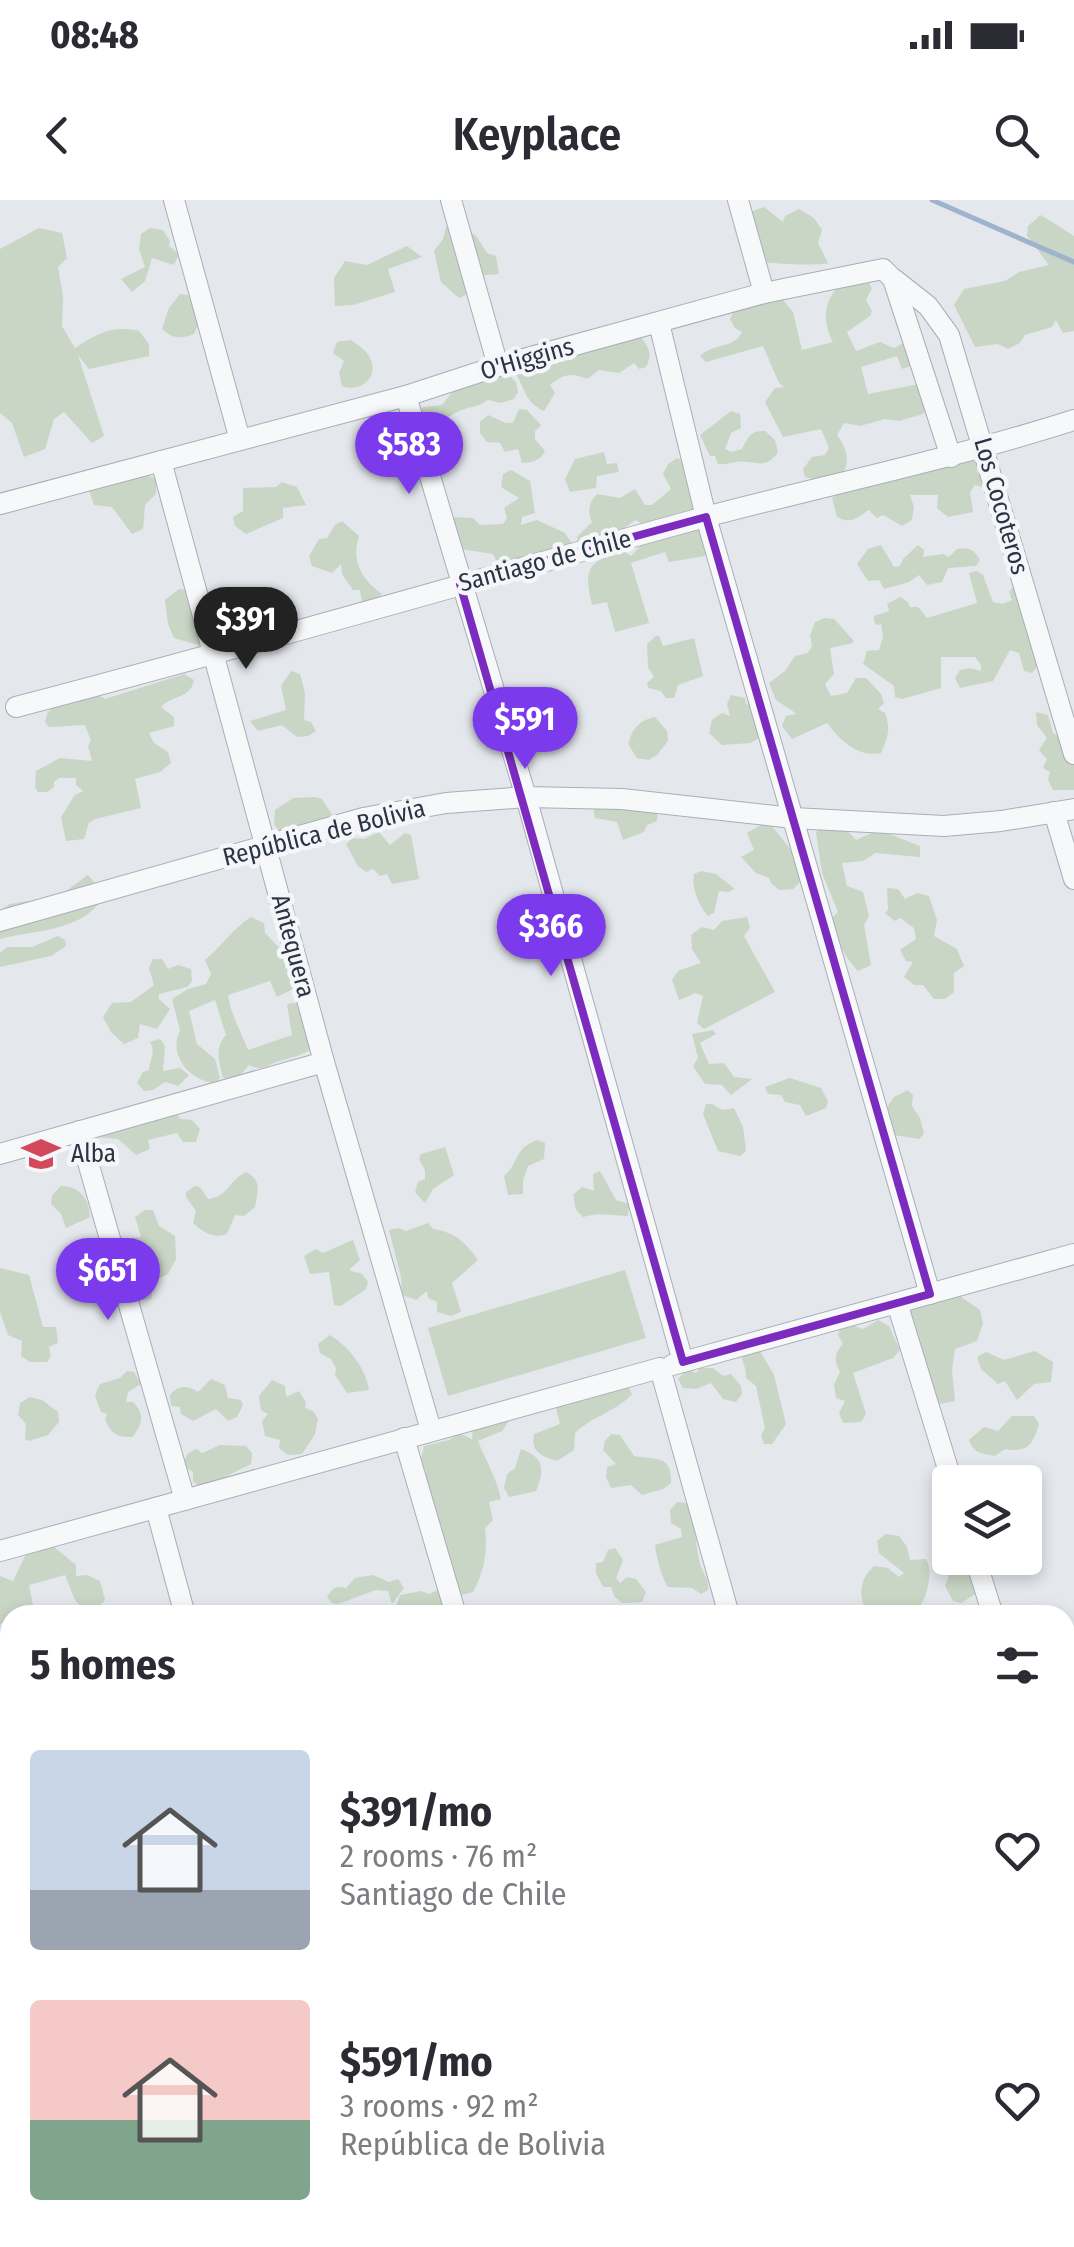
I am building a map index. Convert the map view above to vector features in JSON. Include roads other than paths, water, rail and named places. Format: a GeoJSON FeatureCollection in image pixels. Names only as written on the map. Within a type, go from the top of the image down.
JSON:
{"type":"FeatureCollection","features":[{"type":"Feature","properties":{"kind":"street"},"geometry":{"type":"LineString","coordinates":[[174,200],[240,440]]}},
{"type":"Feature","properties":{"kind":"street"},"geometry":{"type":"LineString","coordinates":[[451,200],[498,366]]}},
{"type":"Feature","properties":{"kind":"street"},"geometry":{"type":"LineString","coordinates":[[738,200],[764,292]]}},
{"type":"Feature","properties":{"kind":"street"},"geometry":{"type":"LineString","coordinates":[[888,274],[950,457]]}},
{"type":"Feature","properties":{"kind":"street","name":"O'Higgins"},"geometry":{"type":"LineString","coordinates":[[0,504],[406,396],[498,366],[764,292],[888,274]]}},
{"type":"Feature","properties":{"kind":"street","name":"Los Cocoteros"},"geometry":{"type":"LineString","coordinates":[[888,274],[928,306],[950,336],[1074,754]]}},
{"type":"Feature","properties":{"kind":"street"},"geometry":{"type":"LineString","coordinates":[[658,323],[706,517],[930,1294]]}},
{"type":"Feature","properties":{"kind":"street"},"geometry":{"type":"LineString","coordinates":[[406,396],[526,797],[683,1362]]}},
{"type":"Feature","properties":{"kind":"street","name":"Santiago de Chile"},"geometry":{"type":"LineString","coordinates":[[16,707],[214,656],[706,517],[985,448],[1074,420]]}},
{"type":"Feature","properties":{"kind":"street","name":"Antequera"},"geometry":{"type":"LineString","coordinates":[[161,461],[324,1062],[431,1430]]}},
{"type":"Feature","properties":{"kind":"street","name":"República de Bolivia"},"geometry":{"type":"LineString","coordinates":[[0,921],[363,818],[446,803],[526,797],[622,798],[793,818],[944,826],[1064,811]]}},
{"type":"Feature","properties":{"kind":"street"},"geometry":{"type":"LineString","coordinates":[[1064,811],[1074,879]]}},
{"type":"Feature","properties":{"kind":"street"},"geometry":{"type":"LineString","coordinates":[[0,1154],[324,1062]]}},
{"type":"Feature","properties":{"kind":"street"},"geometry":{"type":"LineString","coordinates":[[79,1131],[184,1500]]}},
{"type":"Feature","properties":{"kind":"street"},"geometry":{"type":"LineString","coordinates":[[0,1551],[1074,1254]]}},
{"type":"Feature","properties":{"kind":"street"},"geometry":{"type":"LineString","coordinates":[[897,1303],[947,1465]]}},
{"type":"Feature","properties":{"kind":"street"},"geometry":{"type":"LineString","coordinates":[[660,1368],[725,1605]]}},
{"type":"Feature","properties":{"kind":"street"},"geometry":{"type":"LineString","coordinates":[[404,1438],[453,1605]]}},
{"type":"Feature","properties":{"kind":"street"},"geometry":{"type":"LineString","coordinates":[[156,1508],[182,1605]]}},
{"type":"Feature","properties":{"kind":"street"},"geometry":{"type":"LineString","coordinates":[[981,1575],[990,1605]]}},
{"type":"Feature","properties":{"kind":"waterway"},"geometry":{"type":"LineString","coordinates":[[932,200],[1074,262]]}},
{"type":"Feature","properties":{"kind":"place","name":"Alba"},"geometry":{"type":"Point","coordinates":[41,1154]}}]}
